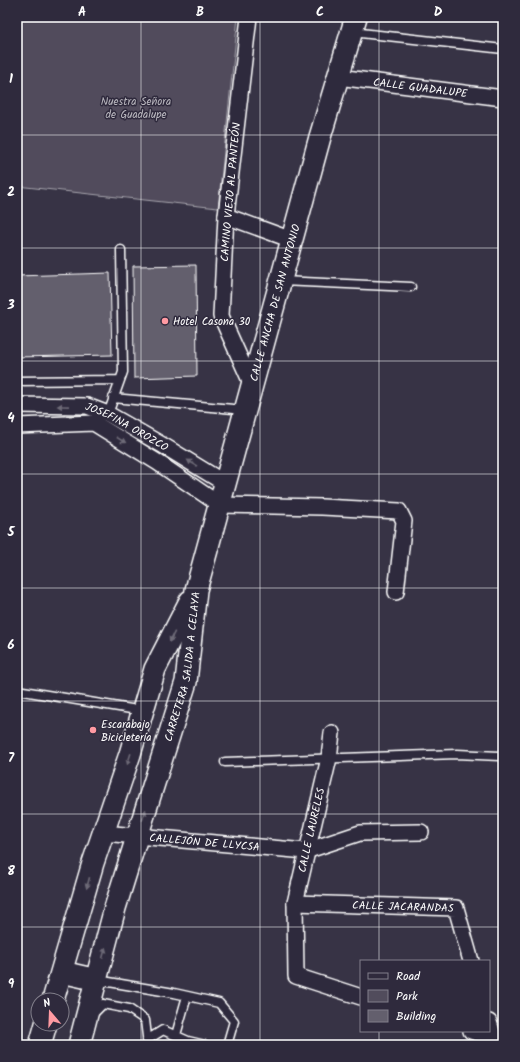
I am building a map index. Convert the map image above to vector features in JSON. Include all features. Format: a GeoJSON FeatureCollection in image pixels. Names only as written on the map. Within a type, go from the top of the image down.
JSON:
{"type":"FeatureCollection","features":[{"type":"Feature","properties":{"kind":"main road","name":"CALLE ANCHA DE SAN ANTONIO"},"geometry":{"type":"LineString","coordinates":[[196,590],[292,240],[354,25]]}},
{"type":"Feature","properties":{"kind":"main road","name":"CARRETERA SALIDA A CELAYA"},"geometry":{"type":"LineString","coordinates":[[56,992],[103,833],[130,754],[155,669],[196,590]]}},
{"type":"Feature","properties":{"kind":"main road","name":"CARRETERA SALIDA A CELAYA"},"geometry":{"type":"LineString","coordinates":[[79,1045],[115,908],[136,837],[186,682],[196,590]]}},
{"type":"Feature","properties":{"kind":"main road"},"geometry":{"type":"LineString","coordinates":[[62,972],[97,980]]}},
{"type":"Feature","properties":{"kind":"main road"},"geometry":{"type":"LineString","coordinates":[[40,1045],[44,1032]]}},
{"type":"Feature","properties":{"kind":"street","name":"CAMINO VIEJO AL PANTEÓN"},"geometry":{"type":"LineString","coordinates":[[249,17],[226,216],[221,316],[252,385]]}},
{"type":"Feature","properties":{"kind":"street","name":"CALLE GUADALUPE"},"geometry":{"type":"LineString","coordinates":[[338,77],[503,98]]}},
{"type":"Feature","properties":{"kind":"street"},"geometry":{"type":"LineString","coordinates":[[226,216],[292,240]]}},
{"type":"Feature","properties":{"kind":"street","name":"JOSEFINA OROZCO"},"geometry":{"type":"LineString","coordinates":[[17,405],[87,406],[108,414],[226,484]]}},
{"type":"Feature","properties":{"kind":"street","name":"JOSEFINA OROZCO"},"geometry":{"type":"LineString","coordinates":[[17,426],[94,423],[157,462],[220,505]]}},
{"type":"Feature","properties":{"kind":"street"},"geometry":{"type":"LineString","coordinates":[[220,505],[322,507],[399,511],[404,521],[396,592]]}},
{"type":"Feature","properties":{"kind":"street","name":"CALLE LAURELES"},"geometry":{"type":"LineString","coordinates":[[332,733],[329,758],[306,850],[295,903],[296,976],[360,997]]}},
{"type":"Feature","properties":{"kind":"street"},"geometry":{"type":"LineString","coordinates":[[306,850],[360,833],[421,832]]}},
{"type":"Feature","properties":{"kind":"street","name":"CALLEJÓN DE LLYCSA"},"geometry":{"type":"LineString","coordinates":[[103,833],[136,837],[306,850]]}},
{"type":"Feature","properties":{"kind":"street","name":"CALLE JACARANDAS"},"geometry":{"type":"LineString","coordinates":[[295,903],[456,908],[471,960]]}},
{"type":"Feature","properties":{"kind":"street"},"geometry":{"type":"LineString","coordinates":[[490,1025],[495,1042]]}},
{"type":"Feature","properties":{"kind":"street"},"geometry":{"type":"LineString","coordinates":[[473,1032],[495,1042]]}},
{"type":"Feature","properties":{"kind":"lane"},"geometry":{"type":"LineString","coordinates":[[354,25],[503,49]]}},
{"type":"Feature","properties":{"kind":"lane"},"geometry":{"type":"LineString","coordinates":[[94,423],[108,414],[123,372],[122,250]]}},
{"type":"Feature","properties":{"kind":"lane"},"geometry":{"type":"LineString","coordinates":[[281,281],[411,286]]}},
{"type":"Feature","properties":{"kind":"lane"},"geometry":{"type":"LineString","coordinates":[[17,381],[119,380]]}},
{"type":"Feature","properties":{"kind":"lane"},"geometry":{"type":"LineString","coordinates":[[113,398],[245,410]]}},
{"type":"Feature","properties":{"kind":"lane"},"geometry":{"type":"LineString","coordinates":[[17,690],[143,711]]}},
{"type":"Feature","properties":{"kind":"lane"},"geometry":{"type":"LineString","coordinates":[[224,762],[457,754],[499,756]]}},
{"type":"Feature","properties":{"kind":"lane"},"geometry":{"type":"LineString","coordinates":[[97,980],[219,1003],[234,1021],[226,1044]]}},
{"type":"Feature","properties":{"kind":"lane"},"geometry":{"type":"LineString","coordinates":[[176,1035],[187,996]]}},
{"type":"Feature","properties":{"kind":"lane"},"geometry":{"type":"LineString","coordinates":[[86,1020],[103,1004],[129,1009],[145,1020],[148,1042]]}},
{"type":"Feature","properties":{"kind":"lane"},"geometry":{"type":"LineString","coordinates":[[148,1042],[163,1030],[188,1041],[205,1045]]}},
{"type":"Feature","properties":{"kind":"green space","name":"Nuestra Señora de Guadalupe"},"geometry":{"type":"Polygon","coordinates":[[[17,17],[238,17],[218,208],[17,186],[17,17]]]}},
{"type":"Feature","properties":{"kind":"building","name":"Hotel Casona 30"},"geometry":{"type":"Polygon","coordinates":[[[196,265],[197,376],[134,378],[133,266],[196,265]]]}},
{"type":"Feature","properties":{"kind":"building"},"geometry":{"type":"Polygon","coordinates":[[[110,273],[112,355],[17,357],[17,276],[110,273]]]}},
{"type":"Feature","properties":{"kind":"place","name":"Hotel Casona 30"},"geometry":{"type":"Point","coordinates":[165,321]}},
{"type":"Feature","properties":{"kind":"place","name":"Escarabajo Bicicletería"},"geometry":{"type":"Point","coordinates":[93,730]}}]}
